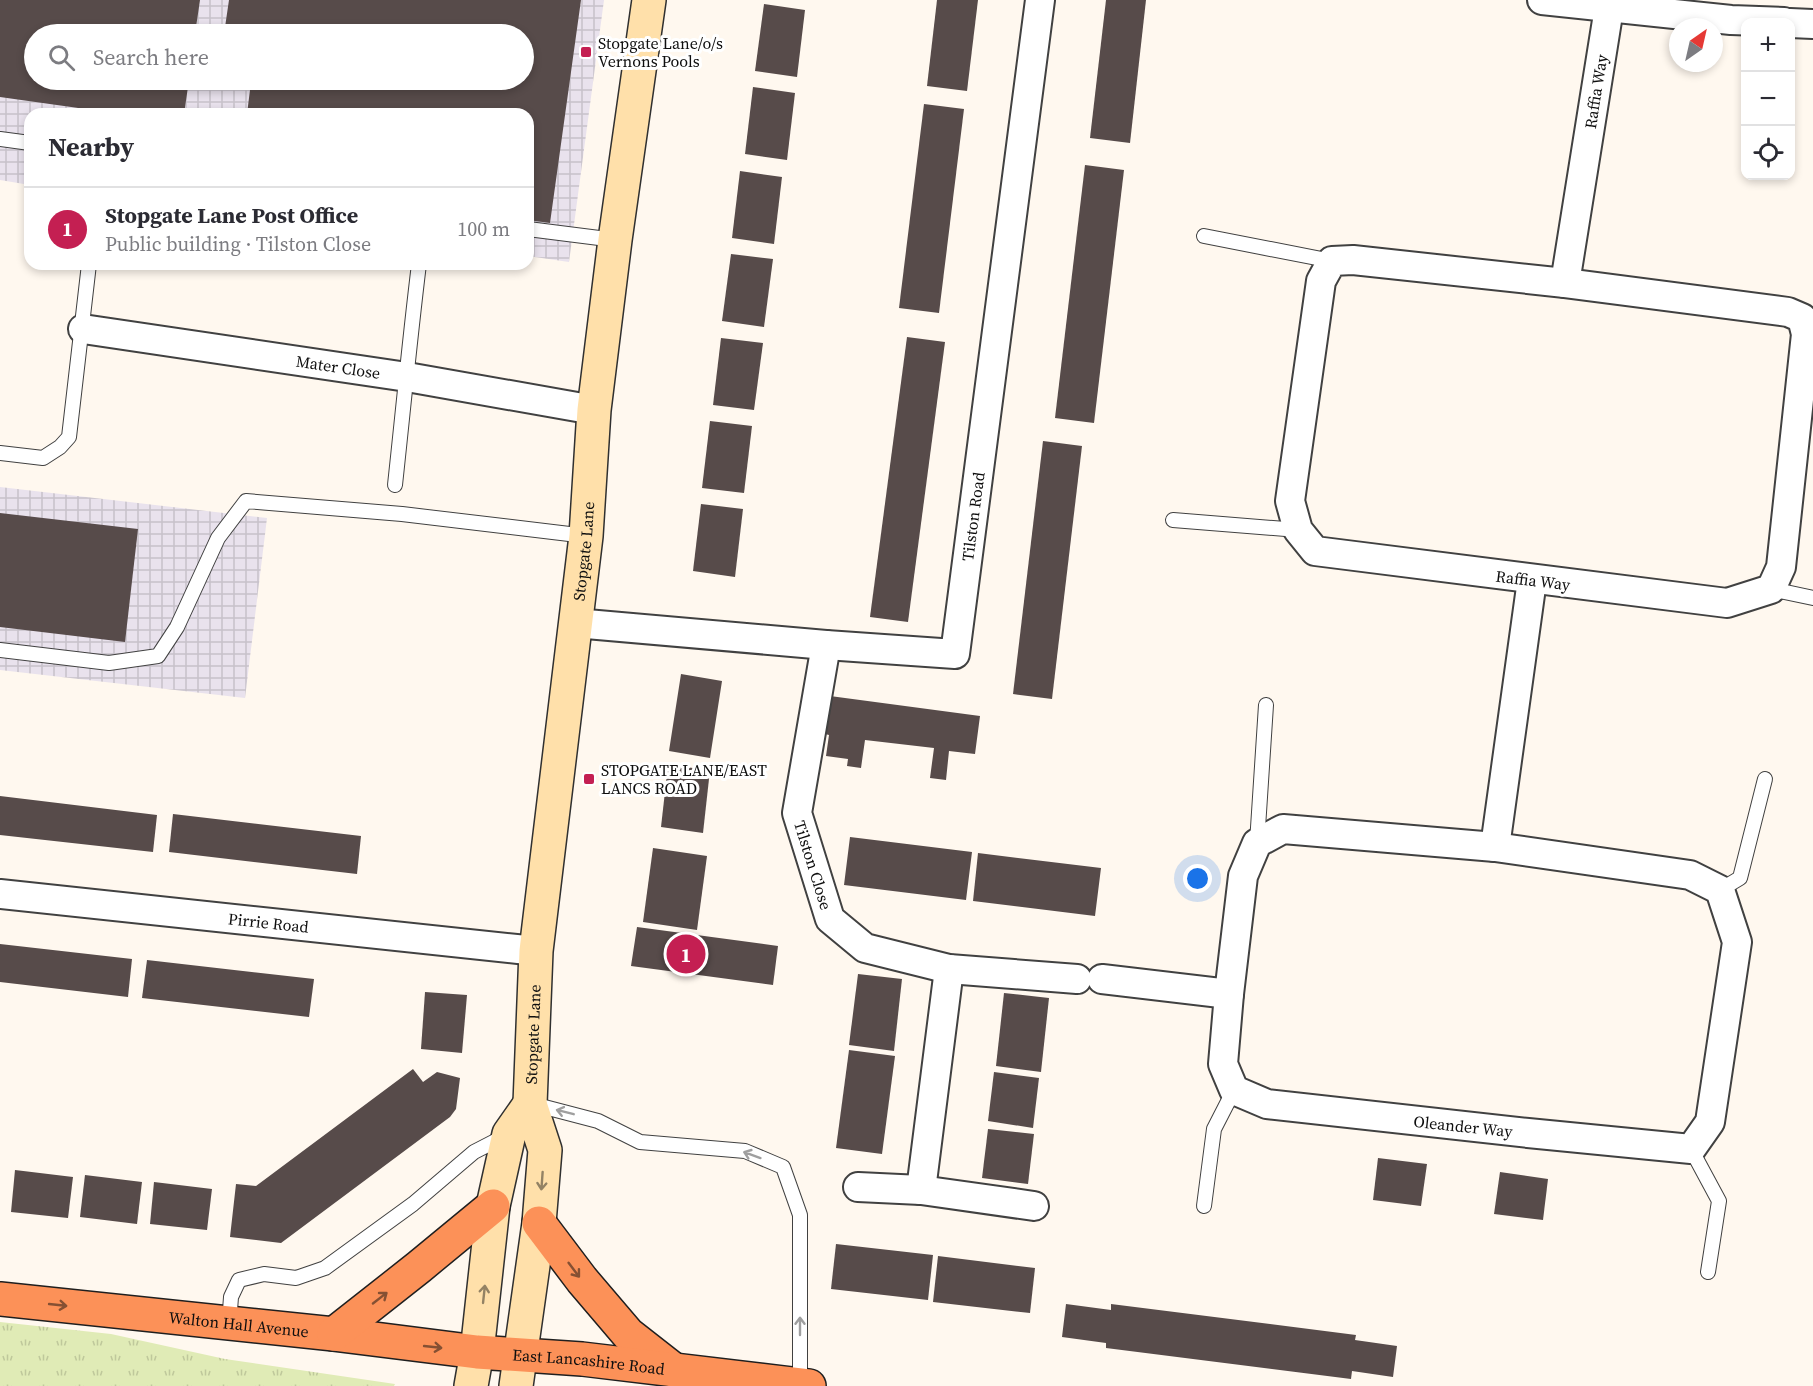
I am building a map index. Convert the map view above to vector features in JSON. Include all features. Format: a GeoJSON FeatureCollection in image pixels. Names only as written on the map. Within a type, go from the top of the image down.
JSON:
{"type":"FeatureCollection","features":[{"type":"Feature","properties":{"kind":"highway"},"geometry":{"type":"LineString","coordinates":[[334,1334],[492,1206]]}},
{"type":"Feature","properties":{"kind":"highway"},"geometry":{"type":"LineString","coordinates":[[539,1223],[582,1280],[628,1334],[676,1371]]}},
{"type":"Feature","properties":{"kind":"highway","name":"Walton Hall Avenue"},"geometry":{"type":"LineString","coordinates":[[0,1299],[334,1334],[477,1352]]}},
{"type":"Feature","properties":{"kind":"highway","name":"East Lancashire Road"},"geometry":{"type":"LineString","coordinates":[[477,1352],[518,1371],[582,1359],[804,1385]]}},
{"type":"Feature","properties":{"kind":"main road","name":"Stopgate Lane"},"geometry":{"type":"LineString","coordinates":[[518,1371],[539,1223],[545,1150],[530,1104],[536,951],[586,536],[594,410],[649,0]]}},
{"type":"Feature","properties":{"kind":"main road","name":"Stopgate Lane"},"geometry":{"type":"LineString","coordinates":[[471,1386],[477,1352],[492,1206],[508,1134],[530,1104]]}},
{"type":"Feature","properties":{"kind":"street","name":"Tilston Road"},"geometry":{"type":"LineString","coordinates":[[575,623],[955,654],[1040,0]]}},
{"type":"Feature","properties":{"kind":"street"},"geometry":{"type":"LineString","coordinates":[[1542,0],[1609,9],[1741,20]]}},
{"type":"Feature","properties":{"kind":"street","name":"Raffia Way"},"geometry":{"type":"LineString","coordinates":[[1565,283],[1609,9]]}},
{"type":"Feature","properties":{"kind":"street"},"geometry":{"type":"LineString","coordinates":[[1795,23],[1813,24]]}},
{"type":"Feature","properties":{"kind":"street"},"geometry":{"type":"LineString","coordinates":[[1332,261],[1353,260],[1565,283],[1788,312],[1808,319],[1781,567],[1771,589]]}},
{"type":"Feature","properties":{"kind":"street","name":"Raffia Way"},"geometry":{"type":"LineString","coordinates":[[1332,261],[1321,281],[1290,501],[1298,530],[1315,551],[1727,603],[1771,589]]}},
{"type":"Feature","properties":{"kind":"street","name":"Mater Close"},"geometry":{"type":"LineString","coordinates":[[82,329],[407,376],[594,410]]}},
{"type":"Feature","properties":{"kind":"street"},"geometry":{"type":"LineString","coordinates":[[1495,847],[1532,580]]}},
{"type":"Feature","properties":{"kind":"street","name":"Tilston Close"},"geometry":{"type":"LineString","coordinates":[[826,645],[797,813],[830,919],[865,948],[949,969],[1090,979],[1229,994]]}},
{"type":"Feature","properties":{"kind":"street"},"geometry":{"type":"LineString","coordinates":[[1234,1090],[1223,1064],[1229,994],[1243,876],[1257,843],[1283,829],[1495,847],[1690,874],[1720,890],[1737,942],[1710,1122],[1691,1149]]}},
{"type":"Feature","properties":{"kind":"street","name":"Pirrie Road"},"geometry":{"type":"LineString","coordinates":[[0,894],[536,951]]}},
{"type":"Feature","properties":{"kind":"street"},"geometry":{"type":"LineString","coordinates":[[921,1190],[949,969]]}},
{"type":"Feature","properties":{"kind":"street","name":"Oleander Way"},"geometry":{"type":"LineString","coordinates":[[1234,1090],[1267,1104],[1528,1134],[1691,1149]]}},
{"type":"Feature","properties":{"kind":"street"},"geometry":{"type":"LineString","coordinates":[[858,1187],[921,1190],[1034,1206]]}},
{"type":"Feature","properties":{"kind":"lane"},"geometry":{"type":"LineString","coordinates":[[0,139],[24,142]]}},
{"type":"Feature","properties":{"kind":"lane"},"geometry":{"type":"LineString","coordinates":[[534,229],[615,240]]}},
{"type":"Feature","properties":{"kind":"lane"},"geometry":{"type":"LineString","coordinates":[[1204,236],[1332,261]]}},
{"type":"Feature","properties":{"kind":"lane"},"geometry":{"type":"LineString","coordinates":[[0,453],[43,458],[60,447],[69,437],[88,270]]}},
{"type":"Feature","properties":{"kind":"lane"},"geometry":{"type":"LineString","coordinates":[[395,485],[418,270]]}},
{"type":"Feature","properties":{"kind":"lane"},"geometry":{"type":"LineString","coordinates":[[0,650],[109,663],[158,656],[177,627],[218,538],[246,501],[402,514],[586,536]]}},
{"type":"Feature","properties":{"kind":"lane"},"geometry":{"type":"LineString","coordinates":[[1173,520],[1298,530]]}},
{"type":"Feature","properties":{"kind":"lane"},"geometry":{"type":"LineString","coordinates":[[1771,589],[1813,598]]}},
{"type":"Feature","properties":{"kind":"lane"},"geometry":{"type":"LineString","coordinates":[[1257,843],[1266,705]]}},
{"type":"Feature","properties":{"kind":"lane"},"geometry":{"type":"LineString","coordinates":[[1720,890],[1740,878],[1765,779]]}},
{"type":"Feature","properties":{"kind":"lane"},"geometry":{"type":"LineString","coordinates":[[1204,1206],[1214,1129],[1234,1090]]}},
{"type":"Feature","properties":{"kind":"lane"},"geometry":{"type":"LineString","coordinates":[[530,1104],[598,1121],[640,1143],[745,1151],[783,1167],[800,1215],[804,1385]]}},
{"type":"Feature","properties":{"kind":"lane"},"geometry":{"type":"LineString","coordinates":[[229,1324],[231,1297],[239,1280],[264,1274],[296,1278],[326,1268],[413,1204],[474,1152],[508,1134]]}},
{"type":"Feature","properties":{"kind":"lane"},"geometry":{"type":"LineString","coordinates":[[1691,1149],[1719,1200],[1708,1272]]}},
{"type":"Feature","properties":{"kind":"shaded area"},"geometry":{"type":"Polygon","coordinates":[[[0,0],[604,0],[569,262],[534,257],[534,108],[24,108],[24,184],[0,180],[0,0]]]}},
{"type":"Feature","properties":{"kind":"shaded area"},"geometry":{"type":"Polygon","coordinates":[[[0,487],[267,518],[245,698],[0,670],[0,487]]]}},
{"type":"Feature","properties":{"kind":"green space"},"geometry":{"type":"Polygon","coordinates":[[[0,1322],[111,1334],[225,1359],[395,1384],[394,1386],[0,1386],[0,1322]]]}},
{"type":"Feature","properties":{"kind":"building"},"geometry":{"type":"Polygon","coordinates":[[[0,0],[200,0],[196,24],[24,24],[24,90],[188,90],[185,108],[78,108],[0,97],[0,0]]]}},
{"type":"Feature","properties":{"kind":"building"},"geometry":{"type":"Polygon","coordinates":[[[229,0],[581,0],[550,223],[534,221],[534,108],[248,108],[250,90],[534,90],[534,24],[225,24],[229,0]]]}},
{"type":"Feature","properties":{"kind":"building"},"geometry":{"type":"Polygon","coordinates":[[[937,0],[978,0],[967,91],[927,86],[937,0]]]}},
{"type":"Feature","properties":{"kind":"building"},"geometry":{"type":"Polygon","coordinates":[[[1106,0],[1146,0],[1130,143],[1090,138],[1106,0]]]}},
{"type":"Feature","properties":{"kind":"building"},"geometry":{"type":"Polygon","coordinates":[[[764,4],[805,10],[797,77],[755,71],[764,4]]]}},
{"type":"Feature","properties":{"kind":"building"},"geometry":{"type":"Polygon","coordinates":[[[753,87],[795,93],[787,160],[745,154],[753,87]]]}},
{"type":"Feature","properties":{"kind":"building"},"geometry":{"type":"Polygon","coordinates":[[[924,104],[964,109],[939,313],[899,308],[924,104]]]}},
{"type":"Feature","properties":{"kind":"building"},"geometry":{"type":"Polygon","coordinates":[[[1085,165],[1124,170],[1094,423],[1055,418],[1085,165]]]}},
{"type":"Feature","properties":{"kind":"building"},"geometry":{"type":"Polygon","coordinates":[[[740,171],[782,177],[774,244],[732,238],[740,171]]]}},
{"type":"Feature","properties":{"kind":"building"},"geometry":{"type":"Polygon","coordinates":[[[731,254],[773,259],[764,327],[722,321],[731,254]]]}},
{"type":"Feature","properties":{"kind":"building"},"geometry":{"type":"Polygon","coordinates":[[[907,337],[945,342],[908,622],[870,617],[907,337]]]}},
{"type":"Feature","properties":{"kind":"building"},"geometry":{"type":"Polygon","coordinates":[[[721,338],[763,343],[754,410],[713,405],[721,338]]]}},
{"type":"Feature","properties":{"kind":"building"},"geometry":{"type":"Polygon","coordinates":[[[710,421],[752,426],[744,493],[702,488],[710,421]]]}},
{"type":"Feature","properties":{"kind":"building"},"geometry":{"type":"Polygon","coordinates":[[[1043,441],[1082,446],[1052,699],[1013,694],[1043,441]]]}},
{"type":"Feature","properties":{"kind":"building"},"geometry":{"type":"Polygon","coordinates":[[[701,504],[743,509],[735,577],[693,571],[701,504]]]}},
{"type":"Feature","properties":{"kind":"building"},"geometry":{"type":"Polygon","coordinates":[[[0,513],[138,529],[125,642],[0,627],[0,513]]]}},
{"type":"Feature","properties":{"kind":"building"},"geometry":{"type":"Polygon","coordinates":[[[681,674],[722,681],[710,758],[669,751],[681,674]]]}},
{"type":"Feature","properties":{"kind":"building"},"geometry":{"type":"Polygon","coordinates":[[[830,696],[980,716],[975,754],[949,751],[946,780],[930,778],[934,748],[865,740],[861,768],[847,766],[848,759],[826,756],[829,735],[825,734],[830,696]]]}},
{"type":"Feature","properties":{"kind":"building"},"geometry":{"type":"Polygon","coordinates":[[[668,765],[710,770],[703,833],[661,827],[668,765]]]}},
{"type":"Feature","properties":{"kind":"building"},"geometry":{"type":"Polygon","coordinates":[[[0,796],[157,815],[153,852],[0,835],[0,796]]]}},
{"type":"Feature","properties":{"kind":"building"},"geometry":{"type":"Polygon","coordinates":[[[173,814],[361,836],[357,874],[169,852],[173,814]]]}},
{"type":"Feature","properties":{"kind":"building"},"geometry":{"type":"Polygon","coordinates":[[[850,837],[972,852],[966,900],[844,885],[850,837]]]}},
{"type":"Feature","properties":{"kind":"building"},"geometry":{"type":"Polygon","coordinates":[[[653,848],[707,856],[697,930],[643,922],[653,848]]]}},
{"type":"Feature","properties":{"kind":"building"},"geometry":{"type":"Polygon","coordinates":[[[978,853],[1101,868],[1095,916],[973,901],[978,853]]]}},
{"type":"Feature","properties":{"kind":"building"},"geometry":{"type":"Polygon","coordinates":[[[637,927],[778,946],[773,985],[631,966],[637,927]]]}},
{"type":"Feature","properties":{"kind":"building"},"geometry":{"type":"Polygon","coordinates":[[[0,944],[132,959],[128,997],[0,982],[0,944]]]}},
{"type":"Feature","properties":{"kind":"building"},"geometry":{"type":"Polygon","coordinates":[[[147,960],[314,979],[309,1017],[142,998],[147,960]]]}},
{"type":"Feature","properties":{"kind":"building"},"geometry":{"type":"Polygon","coordinates":[[[858,974],[902,979],[894,1051],[849,1045],[858,974]]]}},
{"type":"Feature","properties":{"kind":"building"},"geometry":{"type":"Polygon","coordinates":[[[425,992],[467,995],[462,1053],[421,1049],[425,992]]]}},
{"type":"Feature","properties":{"kind":"building"},"geometry":{"type":"Polygon","coordinates":[[[1004,993],[1049,998],[1041,1072],[996,1066],[1004,993]]]}},
{"type":"Feature","properties":{"kind":"building"},"geometry":{"type":"Polygon","coordinates":[[[849,1050],[895,1056],[882,1154],[836,1148],[849,1050]]]}},
{"type":"Feature","properties":{"kind":"building"},"geometry":{"type":"Polygon","coordinates":[[[413,1069],[423,1082],[437,1072],[460,1078],[456,1109],[450,1117],[281,1243],[230,1237],[236,1184],[256,1186],[413,1069]]]}},
{"type":"Feature","properties":{"kind":"building"},"geometry":{"type":"Polygon","coordinates":[[[994,1072],[1039,1078],[1033,1128],[988,1121],[994,1072]]]}},
{"type":"Feature","properties":{"kind":"building"},"geometry":{"type":"Polygon","coordinates":[[[988,1129],[1034,1134],[1028,1184],[982,1178],[988,1129]]]}},
{"type":"Feature","properties":{"kind":"building"},"geometry":{"type":"Polygon","coordinates":[[[1378,1158],[1427,1164],[1421,1206],[1373,1200],[1378,1158]]]}},
{"type":"Feature","properties":{"kind":"building"},"geometry":{"type":"Polygon","coordinates":[[[15,1170],[73,1177],[68,1218],[11,1212],[15,1170]]]}},
{"type":"Feature","properties":{"kind":"building"},"geometry":{"type":"Polygon","coordinates":[[[1500,1172],[1548,1179],[1543,1220],[1494,1214],[1500,1172]]]}},
{"type":"Feature","properties":{"kind":"building"},"geometry":{"type":"Polygon","coordinates":[[[85,1175],[142,1182],[137,1224],[80,1217],[85,1175]]]}},
{"type":"Feature","properties":{"kind":"building"},"geometry":{"type":"Polygon","coordinates":[[[154,1182],[212,1189],[207,1230],[150,1224],[154,1182]]]}},
{"type":"Feature","properties":{"kind":"building"},"geometry":{"type":"Polygon","coordinates":[[[836,1244],[933,1255],[928,1300],[831,1289],[836,1244]]]}},
{"type":"Feature","properties":{"kind":"building"},"geometry":{"type":"Polygon","coordinates":[[[938,1256],[1035,1268],[1030,1313],[933,1302],[938,1256]]]}},
{"type":"Feature","properties":{"kind":"building"},"geometry":{"type":"Polygon","coordinates":[[[1066,1304],[1111,1310],[1111,1304],[1356,1335],[1355,1340],[1397,1346],[1393,1377],[1352,1371],[1351,1379],[1106,1348],[1106,1343],[1062,1337],[1066,1304]]]}},
{"type":"Feature","properties":{"kind":"place","name":"Stopgate Lane/o/s Vernons Pools"},"geometry":{"type":"Point","coordinates":[586,52]}},
{"type":"Feature","properties":{"kind":"place","name":"STOPGATE LANE/EAST LANCS ROAD"},"geometry":{"type":"Point","coordinates":[589,779]}},
{"type":"Feature","properties":{"kind":"place","name":"Stopgate Lane Post Office"},"geometry":{"type":"Point","coordinates":[686,954]}}]}
